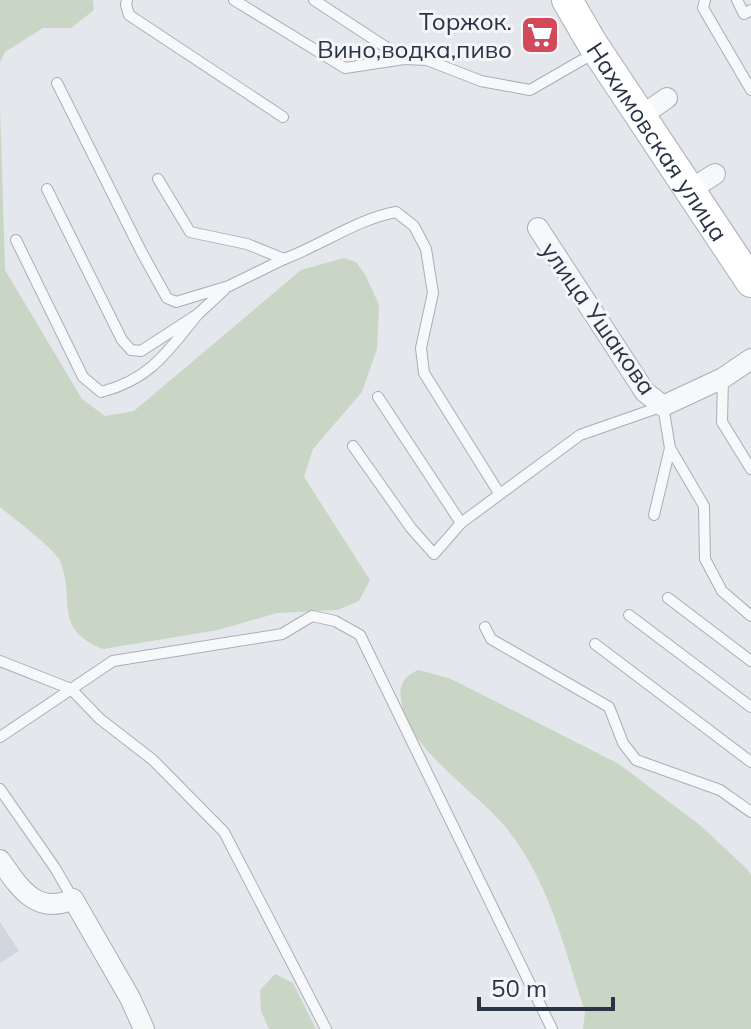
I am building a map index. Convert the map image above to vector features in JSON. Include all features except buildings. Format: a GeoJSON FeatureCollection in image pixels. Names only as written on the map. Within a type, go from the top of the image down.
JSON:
{"type":"FeatureCollection","features":[{"type":"Feature","properties":{"kind":"main road","name":"Нахимовская улица"},"geometry":{"type":"LineString","coordinates":[[567,0],[751,282]]}},
{"type":"Feature","properties":{"kind":"street"},"geometry":{"type":"LineString","coordinates":[[641,116],[667,98]]}},
{"type":"Feature","properties":{"kind":"street"},"geometry":{"type":"LineString","coordinates":[[690,190],[715,174]]}},
{"type":"Feature","properties":{"kind":"street","name":"улица Ушакова"},"geometry":{"type":"LineString","coordinates":[[538,228],[645,392],[663,406]]}},
{"type":"Feature","properties":{"kind":"street"},"geometry":{"type":"LineString","coordinates":[[663,406],[723,378],[751,359]]}},
{"type":"Feature","properties":{"kind":"street"},"geometry":{"type":"LineString","coordinates":[[0,860],[20,888],[35,900],[47,905],[61,905],[73,899],[130,998],[144,1029]]}},
{"type":"Feature","properties":{"kind":"lane"},"geometry":{"type":"LineString","coordinates":[[127,0],[129,15],[283,117]]}},
{"type":"Feature","properties":{"kind":"lane"},"geometry":{"type":"LineString","coordinates":[[234,0],[345,68],[404,59],[427,60],[481,81],[530,90],[598,51]]}},
{"type":"Feature","properties":{"kind":"lane"},"geometry":{"type":"LineString","coordinates":[[314,0],[404,59]]}},
{"type":"Feature","properties":{"kind":"lane"},"geometry":{"type":"LineString","coordinates":[[705,0],[703,8],[751,90]]}},
{"type":"Feature","properties":{"kind":"lane"},"geometry":{"type":"LineString","coordinates":[[737,0],[749,13]]}},
{"type":"Feature","properties":{"kind":"lane"},"geometry":{"type":"LineString","coordinates":[[57,83],[141,251],[167,298],[176,302],[229,286],[377,215],[396,212],[414,226],[426,249],[433,293],[421,348],[424,373],[499,493]]}},
{"type":"Feature","properties":{"kind":"lane"},"geometry":{"type":"LineString","coordinates":[[158,179],[190,232],[247,244],[284,259]]}},
{"type":"Feature","properties":{"kind":"lane"},"geometry":{"type":"LineString","coordinates":[[47,189],[122,340],[131,350],[141,351],[198,314]]}},
{"type":"Feature","properties":{"kind":"lane"},"geometry":{"type":"LineString","coordinates":[[16,240],[83,377],[101,392],[121,386],[155,367],[198,314],[229,286]]}},
{"type":"Feature","properties":{"kind":"lane"},"geometry":{"type":"LineString","coordinates":[[723,378],[722,422],[751,469]]}},
{"type":"Feature","properties":{"kind":"lane"},"geometry":{"type":"LineString","coordinates":[[378,397],[461,523]]}},
{"type":"Feature","properties":{"kind":"lane"},"geometry":{"type":"LineString","coordinates":[[353,446],[411,528],[434,554],[461,523],[580,435],[663,406],[670,448],[704,506],[705,559],[722,591],[751,616]]}},
{"type":"Feature","properties":{"kind":"lane"},"geometry":{"type":"LineString","coordinates":[[654,515],[670,448]]}},
{"type":"Feature","properties":{"kind":"lane"},"geometry":{"type":"LineString","coordinates":[[668,598],[751,661]]}},
{"type":"Feature","properties":{"kind":"lane"},"geometry":{"type":"LineString","coordinates":[[629,615],[751,707]]}},
{"type":"Feature","properties":{"kind":"lane"},"geometry":{"type":"LineString","coordinates":[[0,737],[113,661],[282,634],[312,616],[335,621],[360,635],[552,1029]]}},
{"type":"Feature","properties":{"kind":"lane"},"geometry":{"type":"LineString","coordinates":[[485,627],[491,639],[609,707],[623,743],[636,760],[720,790],[751,812]]}},
{"type":"Feature","properties":{"kind":"lane"},"geometry":{"type":"LineString","coordinates":[[595,644],[751,762]]}},
{"type":"Feature","properties":{"kind":"lane"},"geometry":{"type":"LineString","coordinates":[[0,661],[71,689],[100,719],[153,760],[224,832],[326,1029]]}},
{"type":"Feature","properties":{"kind":"lane"},"geometry":{"type":"LineString","coordinates":[[0,789],[73,899]]}},
{"type":"Feature","properties":{"kind":"shaded area"},"geometry":{"type":"Polygon","coordinates":[[[0,922],[19,951],[0,963],[0,922]]]}},
{"type":"Feature","properties":{"kind":"green space"},"geometry":{"type":"Polygon","coordinates":[[[0,0],[93,0],[94,10],[71,28],[43,28],[5,52],[0,62],[0,0]]]}},
{"type":"Feature","properties":{"kind":"green space"},"geometry":{"type":"Polygon","coordinates":[[[0,104],[5,270],[82,399],[105,416],[134,411],[301,270],[344,258],[356,262],[379,305],[377,349],[362,392],[313,449],[304,477],[370,580],[359,601],[337,610],[277,613],[218,630],[103,649],[77,632],[68,612],[64,575],[57,556],[0,507],[0,104]]]}},
{"type":"Feature","properties":{"kind":"green space"},"geometry":{"type":"Polygon","coordinates":[[[418,670],[449,678],[619,764],[701,826],[748,870],[751,875],[751,1029],[583,1029],[585,1012],[570,962],[553,913],[531,866],[502,823],[434,758],[411,729],[400,694],[406,678],[418,670]]]}},
{"type":"Feature","properties":{"kind":"green space"},"geometry":{"type":"Polygon","coordinates":[[[275,974],[293,983],[316,1029],[269,1029],[261,1011],[260,990],[275,974]]]}},
{"type":"Feature","properties":{"kind":"place","name":"Торжок. Вино,водка,пиво"},"geometry":{"type":"Point","coordinates":[540,35]}}]}
